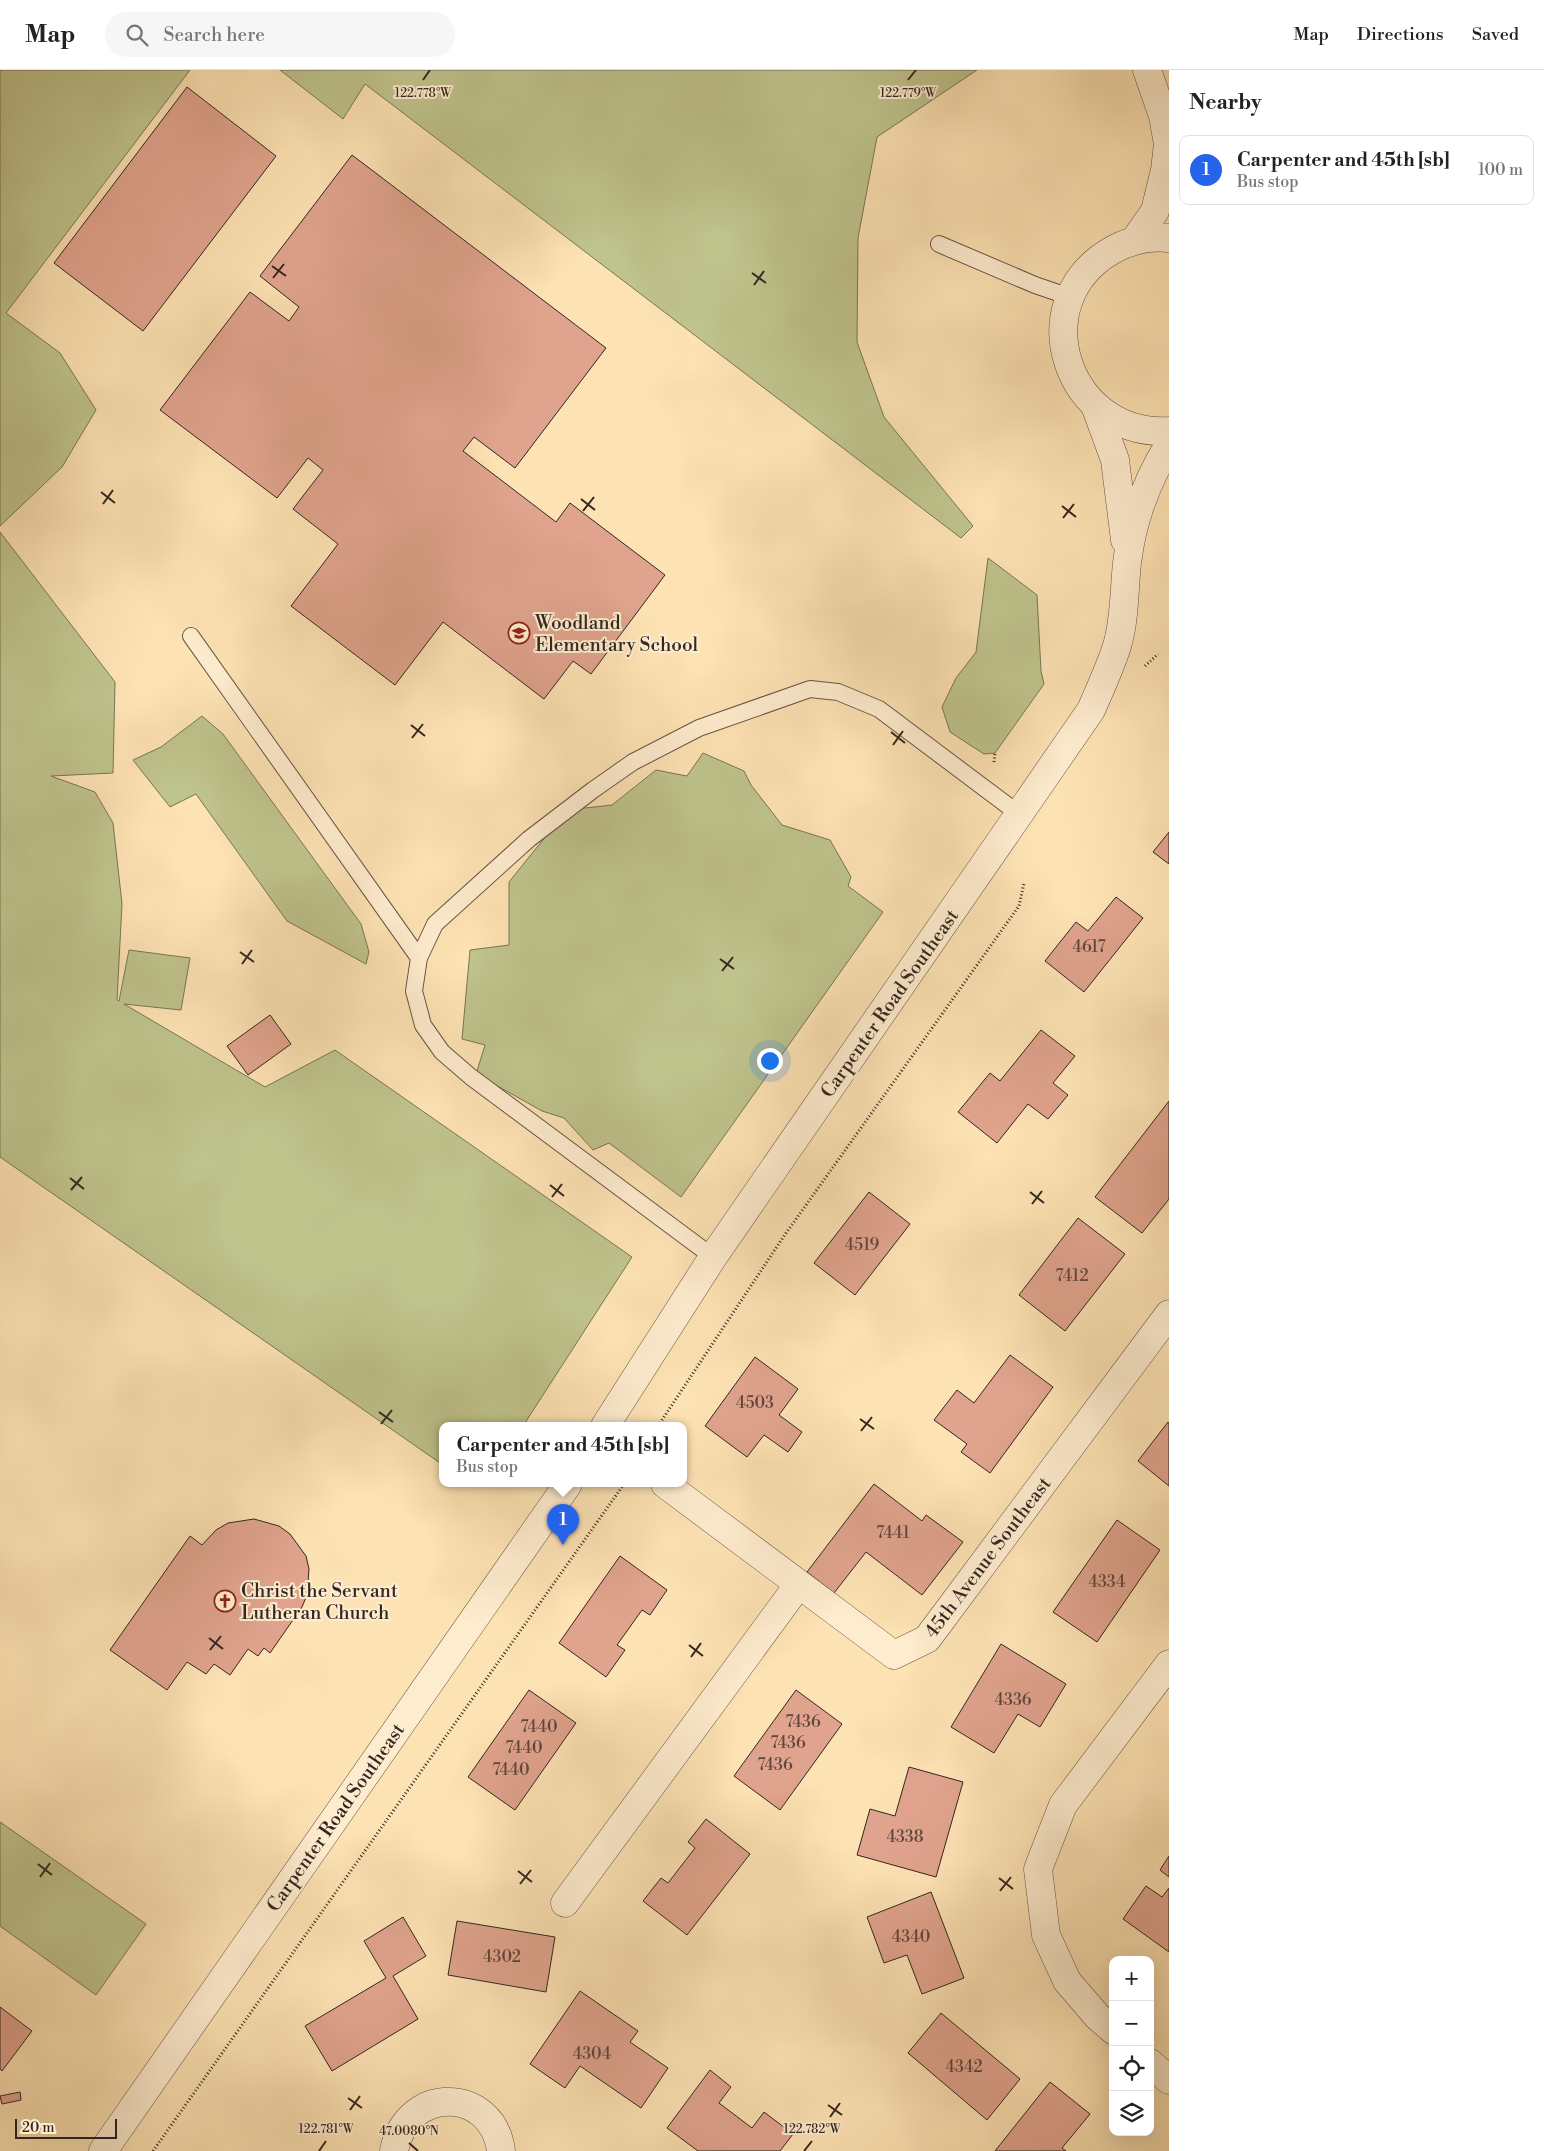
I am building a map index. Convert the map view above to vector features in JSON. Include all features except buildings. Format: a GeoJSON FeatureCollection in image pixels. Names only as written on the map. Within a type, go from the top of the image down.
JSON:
{"type":"FeatureCollection","features":[{"type":"Feature","properties":{"kind":"street"},"geometry":{"type":"LineString","coordinates":[[1134,241],[1155,211],[1165,170],[1168,144],[1163,116],[1147,70]]}},
{"type":"Feature","properties":{"kind":"street"},"geometry":{"type":"LineString","coordinates":[[1169,238],[1159,237],[1134,241],[1102,256],[1078,281],[1070,297],[1063,330],[1064,348],[1074,381],[1096,408],[1110,418],[1132,427],[1156,431],[1169,430]]}},
{"type":"Feature","properties":{"kind":"street","name":"Carpenter Road Southeast"},"geometry":{"type":"LineString","coordinates":[[1096,408],[1115,460],[1127,561]]}},
{"type":"Feature","properties":{"kind":"street","name":"Carpenter Road Southeast"},"geometry":{"type":"LineString","coordinates":[[608,1422],[713,1257],[1091,710],[1117,646],[1123,611],[1127,561],[1136,518],[1155,470],[1169,446]]}},
{"type":"Feature","properties":{"kind":"street","name":"45th Avenue Southeast"},"geometry":{"type":"LineString","coordinates":[[669,1487],[894,1654],[927,1639],[1169,1314]]}},
{"type":"Feature","properties":{"kind":"street","name":"Carpenter Road Southeast"},"geometry":{"type":"LineString","coordinates":[[103,2151],[566,1487]]}},
{"type":"Feature","properties":{"kind":"street"},"geometry":{"type":"LineString","coordinates":[[564,1903],[799,1584]]}},
{"type":"Feature","properties":{"kind":"street"},"geometry":{"type":"LineString","coordinates":[[1109,2026],[1097,2016],[1067,1981],[1046,1935],[1038,1869],[1063,1805],[1169,1664]]}},
{"type":"Feature","properties":{"kind":"street"},"geometry":{"type":"LineString","coordinates":[[1154,2067],[1169,2080]]}},
{"type":"Feature","properties":{"kind":"street"},"geometry":{"type":"LineString","coordinates":[[394,2151],[397,2138],[405,2122],[417,2111],[432,2104],[449,2102],[466,2105],[481,2113],[492,2125],[500,2140],[501,2151]]}},
{"type":"Feature","properties":{"kind":"lane"},"geometry":{"type":"LineString","coordinates":[[939,244],[1035,285],[1070,297]]}},
{"type":"Feature","properties":{"kind":"lane"},"geometry":{"type":"LineString","coordinates":[[191,636],[420,958]]}},
{"type":"Feature","properties":{"kind":"lane"},"geometry":{"type":"LineString","coordinates":[[713,1257],[471,1077],[442,1052],[422,1025],[414,991],[420,958],[436,924],[529,839],[633,762],[699,728],[810,689],[838,692],[879,709],[1019,814]]}},
{"type":"Feature","properties":{"kind":"path"},"geometry":{"type":"LineString","coordinates":[[661,1422],[784,1236],[1019,906],[1024,883]]}},
{"type":"Feature","properties":{"kind":"path"},"geometry":{"type":"LineString","coordinates":[[153,2151],[622,1487]]}},
{"type":"Feature","properties":{"kind":"green space"},"geometry":{"type":"Polygon","coordinates":[[[0,70],[190,70],[6,313],[60,353],[96,410],[62,467],[0,526],[0,70]]]}},
{"type":"Feature","properties":{"kind":"green space"},"geometry":{"type":"Polygon","coordinates":[[[280,70],[977,70],[877,137],[858,238],[857,342],[884,417],[973,526],[961,538],[365,84],[343,119],[280,70]]]}},
{"type":"Feature","properties":{"kind":"green space"},"geometry":{"type":"Polygon","coordinates":[[[0,532],[115,682],[113,773],[51,776],[95,792],[113,823],[122,904],[117,1000],[119,1001],[129,950],[190,958],[181,1010],[124,1004],[265,1087],[335,1050],[632,1257],[526,1422],[439,1422],[439,1462],[0,1157],[0,532]]]}},
{"type":"Feature","properties":{"kind":"green space"},"geometry":{"type":"Polygon","coordinates":[[[988,558],[1037,595],[1041,671],[1044,684],[995,753],[984,754],[950,732],[942,707],[956,678],[976,652],[988,558]]]}},
{"type":"Feature","properties":{"kind":"green space"},"geometry":{"type":"Polygon","coordinates":[[[202,716],[223,734],[361,924],[369,952],[366,964],[287,921],[196,794],[170,807],[133,760],[161,747],[202,716]]]}},
{"type":"Feature","properties":{"kind":"green space"},"geometry":{"type":"Polygon","coordinates":[[[703,753],[744,771],[751,785],[782,825],[830,840],[851,877],[848,886],[883,912],[681,1197],[609,1143],[593,1150],[564,1118],[542,1111],[476,1074],[485,1045],[462,1039],[470,950],[509,945],[509,882],[567,810],[612,805],[656,770],[687,776],[703,753]]]}},
{"type":"Feature","properties":{"kind":"green space"},"geometry":{"type":"Polygon","coordinates":[[[0,1822],[146,1924],[96,1995],[0,1926],[0,1822]]]}},
{"type":"Feature","properties":{"kind":"place","name":"Woodland Elementary School"},"geometry":{"type":"Point","coordinates":[519,633]}},
{"type":"Feature","properties":{"kind":"place","name":"Carpenter and 45th [sb]"},"geometry":{"type":"Point","coordinates":[563,1545]}},
{"type":"Feature","properties":{"kind":"place","name":"Christ the Servant Lutheran Church"},"geometry":{"type":"Point","coordinates":[225,1601]}}]}
